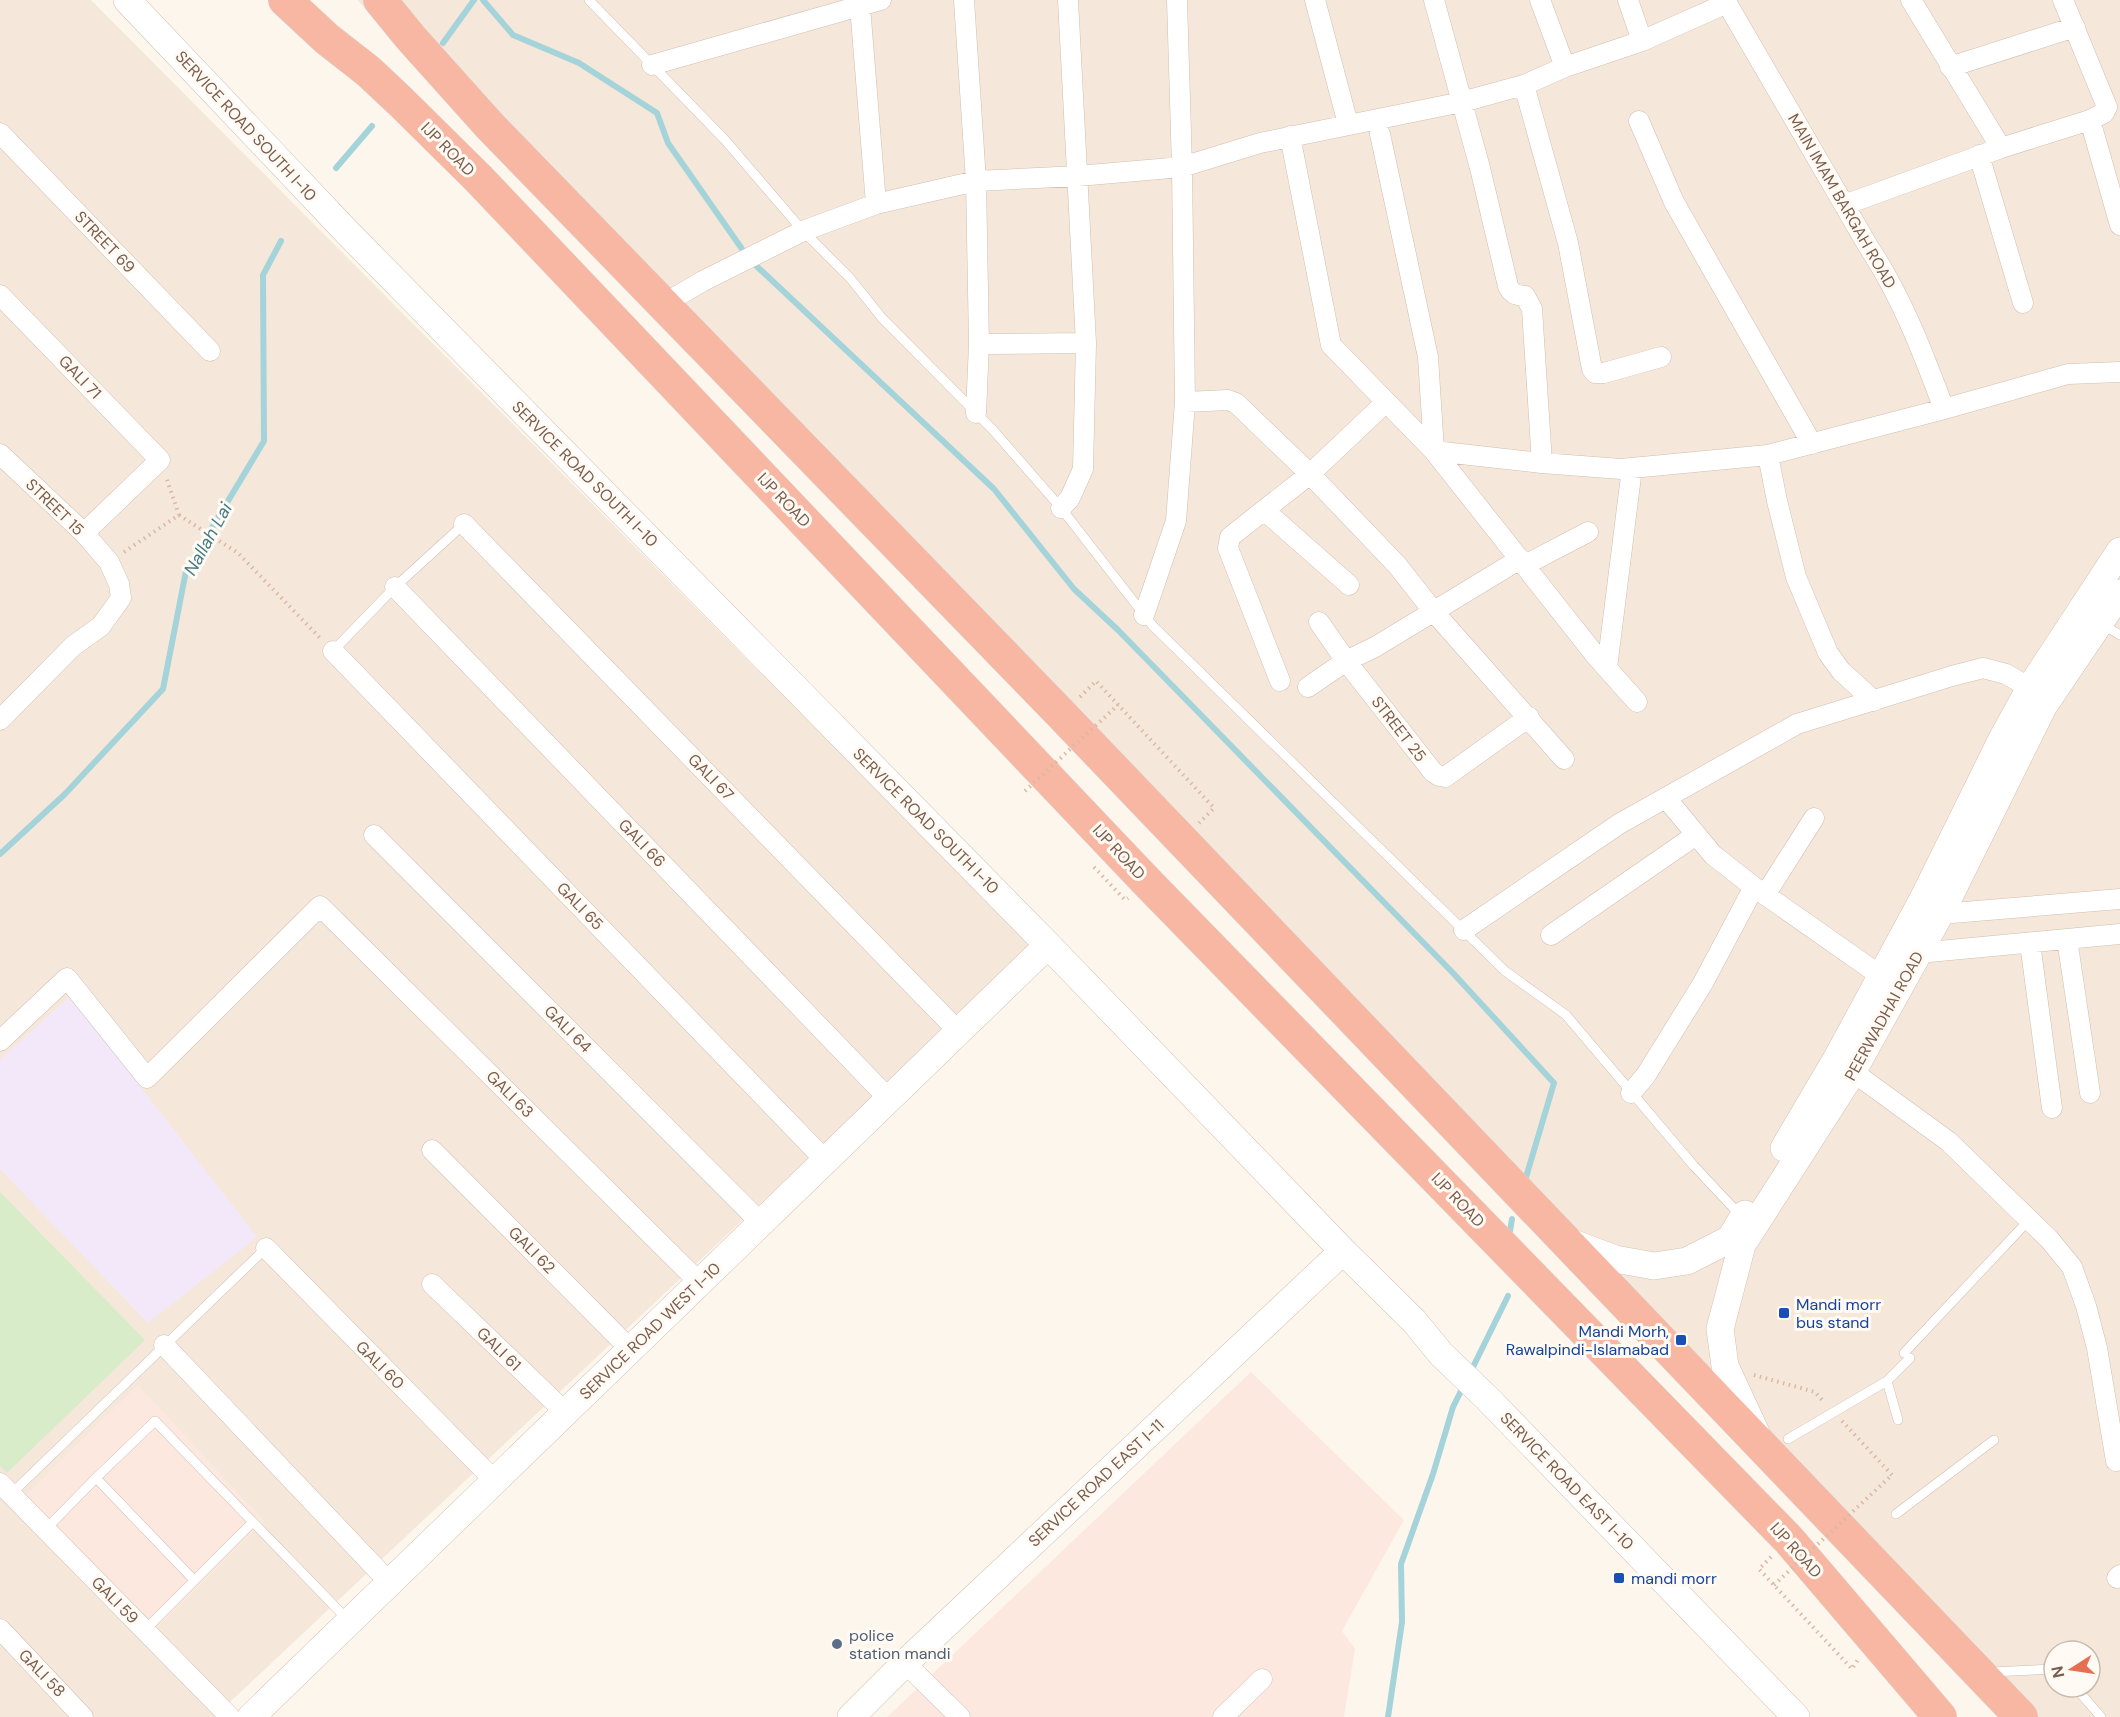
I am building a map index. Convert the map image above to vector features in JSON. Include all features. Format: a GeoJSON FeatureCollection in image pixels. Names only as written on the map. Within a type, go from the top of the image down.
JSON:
{"type":"FeatureCollection","features":[{"type":"Feature","properties":{"kind":"highway","name":"IJP ROAD"},"geometry":{"type":"LineString","coordinates":[[285,0],[327,39],[392,93],[478,178],[1146,881],[1789,1540],[1940,1717]]}},
{"type":"Feature","properties":{"kind":"highway"},"geometry":{"type":"LineString","coordinates":[[310,0],[327,39]]}},
{"type":"Feature","properties":{"kind":"highway"},"geometry":{"type":"LineString","coordinates":[[380,0],[489,125],[1061,714],[1563,1240],[1776,1444],[1979,1673],[2021,1717]]}},
{"type":"Feature","properties":{"kind":"main road","name":"SERVICE ROAD SOUTH I-10"},"geometry":{"type":"LineString","coordinates":[[127,0],[345,230],[1048,945],[1343,1251]]}},
{"type":"Feature","properties":{"kind":"main road"},"geometry":{"type":"LineString","coordinates":[[1563,1240],[1615,1259],[1654,1266],[1687,1261],[1730,1239],[1837,1058],[1923,899],[2002,739],[2037,698],[2120,551]]}},
{"type":"Feature","properties":{"kind":"main road","name":"PEERWADHAI ROAD"},"geometry":{"type":"LineString","coordinates":[[1776,1444],[1725,1366],[1720,1329],[1742,1245],[1853,1072],[1940,914],[2037,698],[2111,621],[2120,593]]}},
{"type":"Feature","properties":{"kind":"main road","name":"SERVICE ROAD WEST I-10"},"geometry":{"type":"LineString","coordinates":[[251,1717],[1048,945]]}},
{"type":"Feature","properties":{"kind":"main road","name":"SERVICE ROAD EAST I-10"},"geometry":{"type":"LineString","coordinates":[[1343,1251],[1414,1321],[1441,1354],[1488,1399],[1796,1717]]}},
{"type":"Feature","properties":{"kind":"main road","name":"SERVICE ROAD EAST I-11"},"geometry":{"type":"LineString","coordinates":[[851,1717],[905,1663],[1343,1251]]}},
{"type":"Feature","properties":{"kind":"street"},"geometry":{"type":"LineString","coordinates":[[652,65],[881,0]]}},
{"type":"Feature","properties":{"kind":"street"},"geometry":{"type":"LineString","coordinates":[[964,0],[976,181],[979,344],[976,413]]}},
{"type":"Feature","properties":{"kind":"street"},"geometry":{"type":"LineString","coordinates":[[1061,508],[1070,498],[1083,469],[1086,343],[1068,0]]}},
{"type":"Feature","properties":{"kind":"street"},"geometry":{"type":"LineString","coordinates":[[1144,615],[1176,520],[1185,402],[1177,0]]}},
{"type":"Feature","properties":{"kind":"street"},"geometry":{"type":"LineString","coordinates":[[1315,0],[1348,124]]}},
{"type":"Feature","properties":{"kind":"street"},"geometry":{"type":"LineString","coordinates":[[1434,0],[1480,168],[1508,286],[1515,294],[1525,296],[1532,309],[1542,463]]}},
{"type":"Feature","properties":{"kind":"street"},"geometry":{"type":"LineString","coordinates":[[1540,0],[1565,66]]}},
{"type":"Feature","properties":{"kind":"street"},"geometry":{"type":"LineString","coordinates":[[1628,0],[1642,41]]}},
{"type":"Feature","properties":{"kind":"street"},"geometry":{"type":"LineString","coordinates":[[1911,0],[2001,148]]}},
{"type":"Feature","properties":{"kind":"street"},"geometry":{"type":"LineString","coordinates":[[1844,205],[1979,155],[2090,120],[2104,113],[2107,107],[2063,0]]}},
{"type":"Feature","properties":{"kind":"street"},"geometry":{"type":"LineString","coordinates":[[662,304],[703,280],[803,231],[876,204],[976,181],[1078,176],[1182,167],[1260,142],[1462,102],[1524,85],[1565,66],[1642,41],[1726,2]]}},
{"type":"Feature","properties":{"kind":"street","name":"MAIN IMAM BARGAH ROAD"},"geometry":{"type":"LineString","coordinates":[[1726,2],[1886,273],[1904,307],[1944,409]]}},
{"type":"Feature","properties":{"kind":"street"},"geometry":{"type":"LineString","coordinates":[[860,6],[876,204]]}},
{"type":"Feature","properties":{"kind":"street"},"geometry":{"type":"LineString","coordinates":[[1950,67],[2075,27]]}},
{"type":"Feature","properties":{"kind":"street"},"geometry":{"type":"LineString","coordinates":[[1524,85],[1568,243],[1592,369],[1596,373],[1604,373],[1660,357]]}},
{"type":"Feature","properties":{"kind":"street"},"geometry":{"type":"LineString","coordinates":[[2090,120],[2120,225]]}},
{"type":"Feature","properties":{"kind":"street"},"geometry":{"type":"LineString","coordinates":[[1639,121],[1674,202],[1812,444]]}},
{"type":"Feature","properties":{"kind":"street","name":"STREET 69"},"geometry":{"type":"LineString","coordinates":[[0,133],[210,351]]}},
{"type":"Feature","properties":{"kind":"street"},"geometry":{"type":"LineString","coordinates":[[1380,134],[1428,357],[1434,451]]}},
{"type":"Feature","properties":{"kind":"street"},"geometry":{"type":"LineString","coordinates":[[1290,136],[1331,345],[1434,451],[1607,668],[1637,702]]}},
{"type":"Feature","properties":{"kind":"street"},"geometry":{"type":"LineString","coordinates":[[1979,155],[2023,303]]}},
{"type":"Feature","properties":{"kind":"street","name":"GALI 71"},"geometry":{"type":"LineString","coordinates":[[0,295],[160,460]]}},
{"type":"Feature","properties":{"kind":"street"},"geometry":{"type":"LineString","coordinates":[[979,344],[1086,343]]}},
{"type":"Feature","properties":{"kind":"street"},"geometry":{"type":"LineString","coordinates":[[1434,451],[1621,469],[1768,455],[2068,374],[2120,372]]}},
{"type":"Feature","properties":{"kind":"street"},"geometry":{"type":"LineString","coordinates":[[1185,402],[1228,400],[1236,403],[1310,474],[1397,565],[1434,612],[1564,759]]}},
{"type":"Feature","properties":{"kind":"street"},"geometry":{"type":"LineString","coordinates":[[1280,681],[1228,548],[1230,537],[1310,474],[1386,402]]}},
{"type":"Feature","properties":{"kind":"street","name":"STREET 15"},"geometry":{"type":"LineString","coordinates":[[0,454],[84,533],[109,562],[119,584],[121,597],[101,626],[73,646],[0,720]]}},
{"type":"Feature","properties":{"kind":"street"},"geometry":{"type":"LineString","coordinates":[[1768,455],[1796,577],[1828,653],[1841,672],[1874,701]]}},
{"type":"Feature","properties":{"kind":"street"},"geometry":{"type":"LineString","coordinates":[[84,533],[160,460]]}},
{"type":"Feature","properties":{"kind":"street"},"geometry":{"type":"LineString","coordinates":[[1607,668],[1632,468]]}},
{"type":"Feature","properties":{"kind":"street"},"geometry":{"type":"LineString","coordinates":[[1264,510],[1349,585]]}},
{"type":"Feature","properties":{"kind":"street","name":"GALI 67"},"geometry":{"type":"LineString","coordinates":[[464,524],[958,1031]]}},
{"type":"Feature","properties":{"kind":"street"},"geometry":{"type":"LineString","coordinates":[[1308,687],[1346,661],[1375,647],[1523,562],[1588,532]]}},
{"type":"Feature","properties":{"kind":"street","name":"GALI 66"},"geometry":{"type":"LineString","coordinates":[[395,587],[890,1099]]}},
{"type":"Feature","properties":{"kind":"street","name":"STREET 25"},"geometry":{"type":"LineString","coordinates":[[1319,622],[1346,661],[1433,772],[1439,776],[1445,777],[1528,717]]}},
{"type":"Feature","properties":{"kind":"street","name":"GALI 65"},"geometry":{"type":"LineString","coordinates":[[333,651],[826,1161]]}},
{"type":"Feature","properties":{"kind":"street"},"geometry":{"type":"LineString","coordinates":[[1464,930],[1619,824],[1797,724],[1983,668],[2006,674],[2037,698]]}},
{"type":"Feature","properties":{"kind":"street"},"geometry":{"type":"LineString","coordinates":[[1666,798],[1713,855],[1881,976]]}},
{"type":"Feature","properties":{"kind":"street"},"geometry":{"type":"LineString","coordinates":[[1631,1093],[1646,1075],[1760,891],[1814,818]]}},
{"type":"Feature","properties":{"kind":"street","name":"GALI 64"},"geometry":{"type":"LineString","coordinates":[[374,835],[761,1223]]}},
{"type":"Feature","properties":{"kind":"street"},"geometry":{"type":"LineString","coordinates":[[1551,934],[1696,835]]}},
{"type":"Feature","properties":{"kind":"street"},"geometry":{"type":"LineString","coordinates":[[1940,914],[2120,899]]}},
{"type":"Feature","properties":{"kind":"street","name":"GALI 63"},"geometry":{"type":"LineString","coordinates":[[0,1041],[67,978],[147,1078],[320,906],[700,1283]]}},
{"type":"Feature","properties":{"kind":"street"},"geometry":{"type":"LineString","coordinates":[[1918,953],[2120,934]]}},
{"type":"Feature","properties":{"kind":"street"},"geometry":{"type":"LineString","coordinates":[[2067,939],[2090,1093]]}},
{"type":"Feature","properties":{"kind":"street"},"geometry":{"type":"LineString","coordinates":[[2030,943],[2052,1108]]}},
{"type":"Feature","properties":{"kind":"street"},"geometry":{"type":"LineString","coordinates":[[1853,1072],[1948,1141],[2049,1239],[2072,1267],[2086,1306],[2097,1348],[2119,1463]]}},
{"type":"Feature","properties":{"kind":"street","name":"GALI 62"},"geometry":{"type":"LineString","coordinates":[[432,1150],[631,1350]]}},
{"type":"Feature","properties":{"kind":"street","name":"GALI 60"},"geometry":{"type":"LineString","coordinates":[[266,1248],[495,1481]]}},
{"type":"Feature","properties":{"kind":"street","name":"GALI 61"},"geometry":{"type":"LineString","coordinates":[[432,1284],[566,1413]]}},
{"type":"Feature","properties":{"kind":"street"},"geometry":{"type":"LineString","coordinates":[[164,1346],[390,1583]]}},
{"type":"Feature","properties":{"kind":"street","name":"GALI 59"},"geometry":{"type":"LineString","coordinates":[[6,1488],[230,1717]]}},
{"type":"Feature","properties":{"kind":"street","name":"GALI 58"},"geometry":{"type":"LineString","coordinates":[[0,1629],[84,1717]]}},
{"type":"Feature","properties":{"kind":"street"},"geometry":{"type":"LineString","coordinates":[[905,1663],[960,1717]]}},
{"type":"Feature","properties":{"kind":"street"},"geometry":{"type":"LineString","coordinates":[[1223,1717],[1262,1679]]}},
{"type":"Feature","properties":{"kind":"lane"},"geometry":{"type":"LineString","coordinates":[[589,0],[725,140],[803,231],[850,278],[882,318],[976,413],[1061,508],[1152,626],[1505,971],[1566,1015],[1694,1166],[1743,1217]]}},
{"type":"Feature","properties":{"kind":"lane"},"geometry":{"type":"LineString","coordinates":[[333,651],[395,587],[464,524]]}},
{"type":"Feature","properties":{"kind":"lane"},"geometry":{"type":"LineString","coordinates":[[1776,1444],[1887,1381],[2029,1220]]}},
{"type":"Feature","properties":{"kind":"lane"},"geometry":{"type":"LineString","coordinates":[[6,1488],[164,1346],[266,1248]]}},
{"type":"Feature","properties":{"kind":"lane"},"geometry":{"type":"LineString","coordinates":[[1887,1381],[1898,1420]]}},
{"type":"Feature","properties":{"kind":"lane"},"geometry":{"type":"LineString","coordinates":[[46,1529],[155,1421],[350,1622]]}},
{"type":"Feature","properties":{"kind":"lane"},"geometry":{"type":"LineString","coordinates":[[1896,1514],[1994,1440]]}},
{"type":"Feature","properties":{"kind":"lane"},"geometry":{"type":"LineString","coordinates":[[96,1478],[194,1580]]}},
{"type":"Feature","properties":{"kind":"lane"},"geometry":{"type":"LineString","coordinates":[[145,1630],[253,1522]]}},
{"type":"Feature","properties":{"kind":"lane"},"geometry":{"type":"LineString","coordinates":[[1979,1673],[2042,1670]]}},
{"type":"Feature","properties":{"kind":"lane"},"geometry":{"type":"LineString","coordinates":[[2085,1699],[2101,1717]]}},
{"type":"Feature","properties":{"kind":"path"},"geometry":{"type":"LineString","coordinates":[[160,460],[179,515],[238,553],[333,651]]}},
{"type":"Feature","properties":{"kind":"path"},"geometry":{"type":"LineString","coordinates":[[109,562],[179,515]]}},
{"type":"Feature","properties":{"kind":"path"},"geometry":{"type":"LineString","coordinates":[[1096,681],[1214,808]]}},
{"type":"Feature","properties":{"kind":"path"},"geometry":{"type":"LineString","coordinates":[[1025,791],[1118,705]]}},
{"type":"Feature","properties":{"kind":"path"},"geometry":{"type":"LineString","coordinates":[[1725,1366],[1815,1392],[1830,1409]]}},
{"type":"Feature","properties":{"kind":"path"},"geometry":{"type":"LineString","coordinates":[[1774,1585],[1892,1475],[1838,1417]]}},
{"type":"Feature","properties":{"kind":"path"},"geometry":{"type":"LineString","coordinates":[[1759,1569],[1852,1669]]}},
{"type":"Feature","properties":{"kind":"shaded area"},"geometry":{"type":"Polygon","coordinates":[[[0,0],[91,0],[1033,947],[214,1717],[0,1717],[0,0]]]}},
{"type":"Feature","properties":{"kind":"shaded area"},"geometry":{"type":"Polygon","coordinates":[[[357,0],[2120,0],[2120,1717],[2032,1717],[357,0]]]}},
{"type":"Feature","properties":{"kind":"shaded area"},"geometry":{"type":"Polygon","coordinates":[[[70,996],[257,1237],[148,1323],[0,1169],[0,1060],[70,996]]]}},
{"type":"Feature","properties":{"kind":"shaded area"},"geometry":{"type":"Polygon","coordinates":[[[1251,1372],[1404,1520],[1342,1631],[1355,1649],[1344,1717],[887,1717],[1251,1372]]]}},
{"type":"Feature","properties":{"kind":"shaded area"},"geometry":{"type":"Polygon","coordinates":[[[138,1385],[264,1521],[158,1627],[26,1495],[138,1385]]]}},
{"type":"Feature","properties":{"kind":"green space"},"geometry":{"type":"Polygon","coordinates":[[[0,1192],[145,1340],[7,1473],[0,1466],[0,1192]]]}},
{"type":"Feature","properties":{"kind":"waterway","name":"Nallah Lai"},"geometry":{"type":"LineString","coordinates":[[443,43],[474,0]]}},
{"type":"Feature","properties":{"kind":"waterway"},"geometry":{"type":"LineString","coordinates":[[483,0],[513,35],[579,63],[657,113],[668,143],[749,259],[994,489],[1074,589],[1118,630],[1453,973],[1554,1083],[1524,1184]]}},
{"type":"Feature","properties":{"kind":"waterway","name":"Nallah Lai"},"geometry":{"type":"LineString","coordinates":[[336,168],[372,126]]}},
{"type":"Feature","properties":{"kind":"waterway","name":"Nallah Lai"},"geometry":{"type":"LineString","coordinates":[[0,854],[65,794],[163,689],[186,571],[264,441],[263,275],[281,241]]}},
{"type":"Feature","properties":{"kind":"waterway"},"geometry":{"type":"LineString","coordinates":[[1509,1237],[1512,1219]]}},
{"type":"Feature","properties":{"kind":"waterway"},"geometry":{"type":"LineString","coordinates":[[1470,1373],[1508,1296]]}},
{"type":"Feature","properties":{"kind":"waterway"},"geometry":{"type":"LineString","coordinates":[[1388,1717],[1402,1622],[1401,1564],[1433,1474],[1453,1407],[1464,1385]]}},
{"type":"Feature","properties":{"kind":"place","name":"Mandi morr bus stand"},"geometry":{"type":"Point","coordinates":[1784,1313]}},
{"type":"Feature","properties":{"kind":"place","name":"Mandi Morh, Rawalpindi-Islamabad"},"geometry":{"type":"Point","coordinates":[1681,1340]}},
{"type":"Feature","properties":{"kind":"place","name":"mandi morr"},"geometry":{"type":"Point","coordinates":[1619,1578]}},
{"type":"Feature","properties":{"kind":"place","name":"police station mandi"},"geometry":{"type":"Point","coordinates":[837,1644]}}]}
